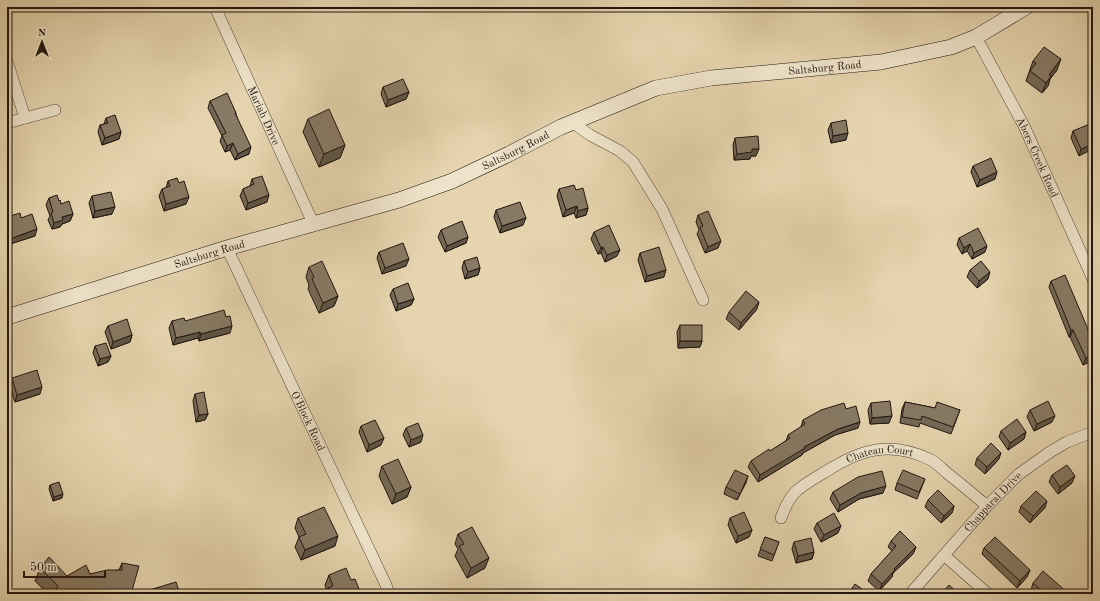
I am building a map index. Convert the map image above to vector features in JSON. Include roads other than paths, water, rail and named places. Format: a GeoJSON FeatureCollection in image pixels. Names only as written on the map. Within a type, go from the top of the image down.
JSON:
{"type":"FeatureCollection","features":[{"type":"Feature","properties":{"kind":"main road","name":"Saltsburg Road"},"geometry":{"type":"LineString","coordinates":[[7,317],[227,248],[399,200],[452,181],[572,122],[656,88],[711,78],[881,62],[951,47],[976,37],[1026,7]]}},
{"type":"Feature","properties":{"kind":"street","name":"Mariah Drive"},"geometry":{"type":"LineString","coordinates":[[215,7],[313,223]]}},
{"type":"Feature","properties":{"kind":"street","name":"Abers Creek Road"},"geometry":{"type":"LineString","coordinates":[[976,37],[1024,126],[1093,279]]}},
{"type":"Feature","properties":{"kind":"street"},"geometry":{"type":"LineString","coordinates":[[7,61],[25,118]]}},
{"type":"Feature","properties":{"kind":"street"},"geometry":{"type":"LineString","coordinates":[[7,123],[55,110]]}},
{"type":"Feature","properties":{"kind":"street"},"geometry":{"type":"LineString","coordinates":[[572,122],[590,135],[620,151],[633,162],[662,209],[703,300]]}},
{"type":"Feature","properties":{"kind":"street","name":"O'Block Road"},"geometry":{"type":"LineString","coordinates":[[227,248],[383,578],[389,594]]}},
{"type":"Feature","properties":{"kind":"street","name":"Chapparal Drive"},"geometry":{"type":"LineString","coordinates":[[910,594],[945,556],[987,506],[1019,474],[1036,461],[1067,442],[1093,432]]}},
{"type":"Feature","properties":{"kind":"street","name":"Chateau Court"},"geometry":{"type":"LineString","coordinates":[[780,518],[791,496],[800,487],[844,460],[878,449],[913,453],[932,461],[987,506]]}},
{"type":"Feature","properties":{"kind":"street"},"geometry":{"type":"LineString","coordinates":[[945,556],[988,594]]}}]}
